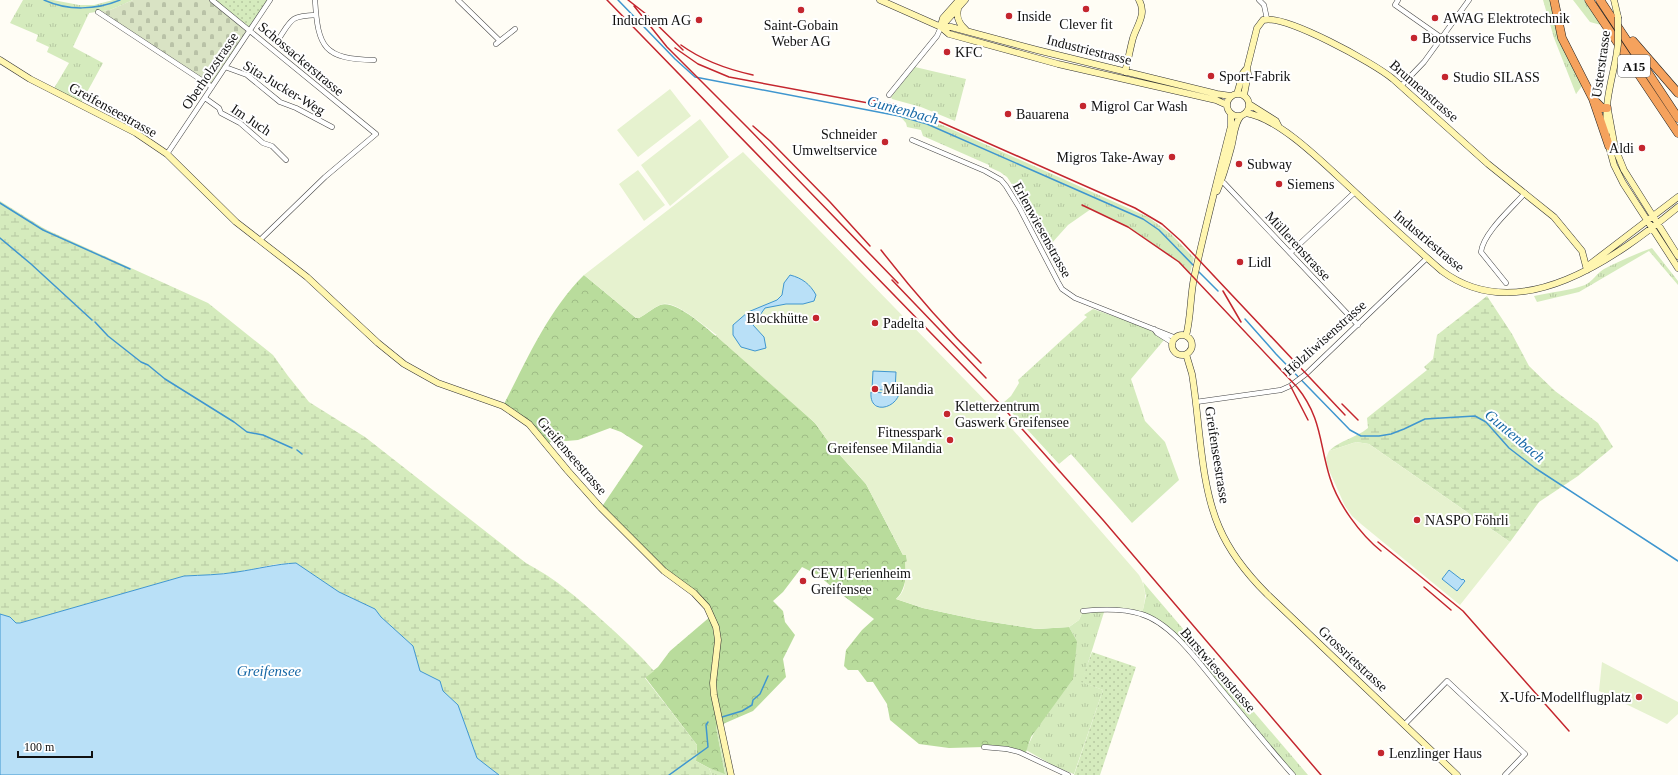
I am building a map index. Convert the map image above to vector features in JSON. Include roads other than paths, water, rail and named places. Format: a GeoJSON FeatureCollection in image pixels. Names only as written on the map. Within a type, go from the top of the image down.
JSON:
{"type":"FeatureCollection","features":[{"type":"Feature","properties":{"kind":"highway"},"geometry":{"type":"LineString","coordinates":[[1554,0],[1562,38],[1593,99],[1609,146]]}},
{"type":"Feature","properties":{"kind":"highway","name":"A15"},"geometry":{"type":"LineString","coordinates":[[1590,0],[1678,133]]}},
{"type":"Feature","properties":{"kind":"highway","name":"A15"},"geometry":{"type":"LineString","coordinates":[[1600,0],[1678,118]]}},
{"type":"Feature","properties":{"kind":"highway"},"geometry":{"type":"LineString","coordinates":[[1611,16],[1678,93]]}},
{"type":"Feature","properties":{"kind":"highway"},"geometry":{"type":"LineString","coordinates":[[1593,99],[1601,107],[1607,108]]}},
{"type":"Feature","properties":{"kind":"street","name":"Schossackerstrasse"},"geometry":{"type":"LineString","coordinates":[[212,0],[376,134],[325,177],[260,240]]}},
{"type":"Feature","properties":{"kind":"street","name":"Oberholzstrasse"},"geometry":{"type":"LineString","coordinates":[[167,154],[270,0]]}},
{"type":"Feature","properties":{"kind":"street"},"geometry":{"type":"LineString","coordinates":[[315,0],[320,39],[326,47],[341,57],[374,60]]}},
{"type":"Feature","properties":{"kind":"street"},"geometry":{"type":"LineString","coordinates":[[458,0],[498,42],[515,29]]}},
{"type":"Feature","properties":{"kind":"street","name":"Industriestrasse"},"geometry":{"type":"LineString","coordinates":[[880,0],[941,27],[950,34],[1058,64],[1216,100],[1227,105]]}},
{"type":"Feature","properties":{"kind":"street"},"geometry":{"type":"LineString","coordinates":[[941,27],[943,18],[959,0]]}},
{"type":"Feature","properties":{"kind":"street"},"geometry":{"type":"LineString","coordinates":[[889,95],[935,38],[941,27],[964,0]]}},
{"type":"Feature","properties":{"kind":"street"},"geometry":{"type":"LineString","coordinates":[[1125,72],[1133,39],[1143,13],[1141,0]]}},
{"type":"Feature","properties":{"kind":"street"},"geometry":{"type":"LineString","coordinates":[[1186,336],[1191,291],[1230,126],[1231,114],[1227,105],[1228,100],[1237,95],[1248,74],[1246,68],[1257,28],[1260,22],[1266,19],[1264,4],[1259,0]]}},
{"type":"Feature","properties":{"kind":"street"},"geometry":{"type":"LineString","coordinates":[[1398,0],[1395,5],[1442,38]]}},
{"type":"Feature","properties":{"kind":"street"},"geometry":{"type":"LineString","coordinates":[[1402,86],[1424,62],[1469,0]]}},
{"type":"Feature","properties":{"kind":"street","name":"Usterstrasse"},"geometry":{"type":"LineString","coordinates":[[1614,0],[1618,26],[1616,58],[1609,88],[1605,117],[1609,146],[1618,174],[1650,220]]}},
{"type":"Feature","properties":{"kind":"street"},"geometry":{"type":"LineString","coordinates":[[958,8],[956,14],[958,21],[967,31]]}},
{"type":"Feature","properties":{"kind":"street"},"geometry":{"type":"LineString","coordinates":[[98,12],[212,87]]}},
{"type":"Feature","properties":{"kind":"street"},"geometry":{"type":"LineString","coordinates":[[278,40],[290,21],[294,18],[298,16],[316,15]]}},
{"type":"Feature","properties":{"kind":"street","name":"Brunnenstrasse"},"geometry":{"type":"LineString","coordinates":[[1266,19],[1296,27],[1381,69],[1402,86],[1492,168],[1554,216],[1584,254],[1587,270]]}},
{"type":"Feature","properties":{"kind":"street","name":"Industriestrasse"},"geometry":{"type":"LineString","coordinates":[[941,27],[951,27],[1217,94],[1237,95],[1248,99],[1249,104],[1276,122],[1279,127]]}},
{"type":"Feature","properties":{"kind":"street","name":"Greifenseestrasse"},"geometry":{"type":"LineString","coordinates":[[0,60],[30,79],[136,132],[167,154],[236,222],[307,277],[378,343],[404,364],[438,383],[503,406],[529,424],[587,493],[664,571],[700,599],[712,616],[716,627],[718,640],[714,695],[731,775]]}},
{"type":"Feature","properties":{"kind":"street","name":"Sita-Jucker-Weg"},"geometry":{"type":"LineString","coordinates":[[225,67],[247,75],[280,102],[296,108],[332,127]]}},
{"type":"Feature","properties":{"kind":"street","name":"Im Juch"},"geometry":{"type":"LineString","coordinates":[[205,98],[219,108],[221,113],[240,123],[263,143],[272,146],[286,160]]}},
{"type":"Feature","properties":{"kind":"street"},"geometry":{"type":"LineString","coordinates":[[1213,201],[1221,182],[1239,118],[1244,114],[1249,104]]}},
{"type":"Feature","properties":{"kind":"street","name":"Usterstrasse"},"geometry":{"type":"LineString","coordinates":[[1607,108],[1613,142],[1620,163],[1650,220]]}},
{"type":"Feature","properties":{"kind":"street","name":"Industriestrasse"},"geometry":{"type":"LineString","coordinates":[[1231,114],[1257,116],[1279,127],[1309,150],[1448,276],[1464,285],[1482,291],[1501,293],[1519,292],[1550,285],[1587,270],[1610,258],[1655,226],[1678,207]]}},
{"type":"Feature","properties":{"kind":"street","name":"Erlenwiesenstrasse"},"geometry":{"type":"LineString","coordinates":[[912,140],[985,171],[1001,180],[1019,207],[1058,282],[1068,293],[1084,303],[1136,321],[1175,340]]}},
{"type":"Feature","properties":{"kind":"street"},"geometry":{"type":"LineString","coordinates":[[1218,173],[1221,182]]}},
{"type":"Feature","properties":{"kind":"street","name":"Müllerenstrasse"},"geometry":{"type":"LineString","coordinates":[[1221,182],[1224,183],[1358,325]]}},
{"type":"Feature","properties":{"kind":"street"},"geometry":{"type":"LineString","coordinates":[[1290,253],[1355,192]]}},
{"type":"Feature","properties":{"kind":"street"},"geometry":{"type":"LineString","coordinates":[[1506,283],[1481,252],[1482,245],[1488,234],[1525,193]]}},
{"type":"Feature","properties":{"kind":"street","name":"Industriestrasse"},"geometry":{"type":"LineString","coordinates":[[1587,270],[1589,265],[1678,198]]}},
{"type":"Feature","properties":{"kind":"street"},"geometry":{"type":"LineString","coordinates":[[1650,220],[1678,256]]}},
{"type":"Feature","properties":{"kind":"street"},"geometry":{"type":"LineString","coordinates":[[1655,226],[1678,268]]}},
{"type":"Feature","properties":{"kind":"street"},"geometry":{"type":"LineString","coordinates":[[1584,254],[1598,258]]}},
{"type":"Feature","properties":{"kind":"street","name":"Hölzliwisenstrasse"},"geometry":{"type":"LineString","coordinates":[[1196,402],[1286,388],[1303,376],[1427,258]]}},
{"type":"Feature","properties":{"kind":"street"},"geometry":{"type":"LineString","coordinates":[[1186,336],[1192,343],[1191,350],[1186,354],[1176,353],[1174,350],[1175,340],[1186,336]]}},
{"type":"Feature","properties":{"kind":"street","name":"Greifenseestrasse"},"geometry":{"type":"LineString","coordinates":[[1186,354],[1192,374],[1210,498],[1219,527],[1235,557]]}},
{"type":"Feature","properties":{"kind":"street","name":"Grossrietstrasse"},"geometry":{"type":"LineString","coordinates":[[1235,557],[1266,594],[1405,724],[1457,775]]}},
{"type":"Feature","properties":{"kind":"street","name":"Burstwiesenstrasse"},"geometry":{"type":"LineString","coordinates":[[1083,611],[1110,610],[1142,614],[1168,630],[1190,652],[1293,775]]}},
{"type":"Feature","properties":{"kind":"street"},"geometry":{"type":"LineString","coordinates":[[1405,724],[1447,681],[1525,754],[1505,775]]}},
{"type":"Feature","properties":{"kind":"street"},"geometry":{"type":"LineString","coordinates":[[984,747],[1007,749],[1019,752],[1068,775]]}},
{"type":"Feature","properties":{"kind":"water"},"geometry":{"type":"Polygon","coordinates":[[[790,275],[802,280],[811,288],[816,295],[814,301],[803,304],[786,304],[765,308],[753,325],[764,337],[766,348],[755,351],[741,347],[733,335],[733,325],[748,312],[777,300],[782,295],[784,283],[790,275]]]}},
{"type":"Feature","properties":{"kind":"water"},"geometry":{"type":"Polygon","coordinates":[[[873,371],[896,372],[895,391],[872,389],[873,371]]]}},
{"type":"Feature","properties":{"kind":"water"},"geometry":{"type":"Polygon","coordinates":[[[871,392],[899,394],[893,403],[888,406],[878,407],[871,399],[871,392]]]}},
{"type":"Feature","properties":{"kind":"water","name":"Greifensee"},"geometry":{"type":"Polygon","coordinates":[[[296,563],[339,592],[375,609],[381,617],[413,646],[420,671],[440,681],[443,691],[458,705],[477,758],[499,775],[0,775],[0,614],[10,617],[16,623],[20,623],[184,576],[230,573],[274,565],[296,563]]]}},
{"type":"Feature","properties":{"kind":"water"},"geometry":{"type":"Polygon","coordinates":[[[1449,570],[1465,581],[1457,591],[1442,579],[1449,570]]]}},
{"type":"Feature","properties":{"kind":"waterway"},"geometry":{"type":"LineString","coordinates":[[44,0],[53,4],[82,8],[101,6],[120,0]]}},
{"type":"Feature","properties":{"kind":"waterway","name":"Guntenbach"},"geometry":{"type":"LineString","coordinates":[[618,0],[675,59],[695,77],[899,116],[927,124],[1143,219],[1159,230],[1194,266]]}},
{"type":"Feature","properties":{"kind":"waterway"},"geometry":{"type":"LineString","coordinates":[[0,203],[43,230],[130,269]]}},
{"type":"Feature","properties":{"kind":"waterway"},"geometry":{"type":"LineString","coordinates":[[0,238],[31,264],[92,320]]}},
{"type":"Feature","properties":{"kind":"waterway","name":"Guntenbach"},"geometry":{"type":"LineString","coordinates":[[1198,271],[1218,291]]}},
{"type":"Feature","properties":{"kind":"waterway","name":"Guntenbach"},"geometry":{"type":"LineString","coordinates":[[1245,319],[1276,354],[1350,430],[1361,436],[1379,436],[1391,434],[1425,419],[1475,416],[1486,422],[1509,448],[1535,468],[1678,561]]}},
{"type":"Feature","properties":{"kind":"waterway"},"geometry":{"type":"LineString","coordinates":[[95,322],[108,336],[141,362],[148,365],[165,379],[234,422],[247,432],[263,435],[292,448]]}},
{"type":"Feature","properties":{"kind":"waterway"},"geometry":{"type":"LineString","coordinates":[[297,450],[302,454]]}},
{"type":"Feature","properties":{"kind":"waterway"},"geometry":{"type":"LineString","coordinates":[[722,717],[742,711],[752,705],[753,700],[760,694],[768,676]]}},
{"type":"Feature","properties":{"kind":"waterway"},"geometry":{"type":"LineString","coordinates":[[669,775],[708,747],[706,725],[708,722]]}},
{"type":"Feature","properties":{"kind":"railway"},"geometry":{"type":"LineString","coordinates":[[607,0],[1000,404],[1103,520],[1321,775]]}},
{"type":"Feature","properties":{"kind":"railway"},"geometry":{"type":"LineString","coordinates":[[628,0],[646,14],[683,50]]}},
{"type":"Feature","properties":{"kind":"railway"},"geometry":{"type":"LineString","coordinates":[[634,6],[667,47],[748,128],[898,283]]}},
{"type":"Feature","properties":{"kind":"railway"},"geometry":{"type":"LineString","coordinates":[[681,45],[689,51],[715,64],[753,75]]}},
{"type":"Feature","properties":{"kind":"railway"},"geometry":{"type":"LineString","coordinates":[[675,48],[698,64],[729,77],[879,105]]}},
{"type":"Feature","properties":{"kind":"railway"},"geometry":{"type":"LineString","coordinates":[[873,100],[892,104],[929,117],[1135,208],[1162,224],[1181,241],[1345,415]]}},
{"type":"Feature","properties":{"kind":"railway"},"geometry":{"type":"LineString","coordinates":[[872,108],[909,114]]}},
{"type":"Feature","properties":{"kind":"railway"},"geometry":{"type":"LineString","coordinates":[[753,126],[770,141],[830,202],[870,246]]}},
{"type":"Feature","properties":{"kind":"railway"},"geometry":{"type":"LineString","coordinates":[[1082,205],[1128,227],[1179,262],[1297,387],[1305,398],[1316,420],[1326,465],[1338,498],[1365,536],[1381,551]]}},
{"type":"Feature","properties":{"kind":"railway"},"geometry":{"type":"LineString","coordinates":[[881,250],[929,308],[981,363]]}},
{"type":"Feature","properties":{"kind":"railway"},"geometry":{"type":"LineString","coordinates":[[892,280],[986,378]]}},
{"type":"Feature","properties":{"kind":"railway"},"geometry":{"type":"LineString","coordinates":[[1223,291],[1241,322]]}},
{"type":"Feature","properties":{"kind":"railway"},"geometry":{"type":"LineString","coordinates":[[1290,385],[1308,420]]}},
{"type":"Feature","properties":{"kind":"railway"},"geometry":{"type":"LineString","coordinates":[[1342,404],[1358,420]]}},
{"type":"Feature","properties":{"kind":"railway"},"geometry":{"type":"LineString","coordinates":[[1378,542],[1463,611],[1569,731]]}},
{"type":"Feature","properties":{"kind":"railway"},"geometry":{"type":"LineString","coordinates":[[1424,587],[1451,610]]}},
{"type":"Feature","properties":{"kind":"place","name":"Clever fit"},"geometry":{"type":"Point","coordinates":[1086,9]}},
{"type":"Feature","properties":{"kind":"place","name":"Saint-Gobain Weber AG"},"geometry":{"type":"Point","coordinates":[801,10]}},
{"type":"Feature","properties":{"kind":"place","name":"Inside"},"geometry":{"type":"Point","coordinates":[1009,16]}},
{"type":"Feature","properties":{"kind":"place","name":"AWAG Elektrotechnik"},"geometry":{"type":"Point","coordinates":[1435,18]}},
{"type":"Feature","properties":{"kind":"place","name":"Induchem AG"},"geometry":{"type":"Point","coordinates":[699,20]}},
{"type":"Feature","properties":{"kind":"place","name":"Bootsservice Fuchs"},"geometry":{"type":"Point","coordinates":[1414,38]}},
{"type":"Feature","properties":{"kind":"place","name":"KFC"},"geometry":{"type":"Point","coordinates":[947,52]}},
{"type":"Feature","properties":{"kind":"place","name":"Sport-Fabrik"},"geometry":{"type":"Point","coordinates":[1211,76]}},
{"type":"Feature","properties":{"kind":"place","name":"Studio SILASS"},"geometry":{"type":"Point","coordinates":[1445,77]}},
{"type":"Feature","properties":{"kind":"place","name":"Migrol Car Wash"},"geometry":{"type":"Point","coordinates":[1083,106]}},
{"type":"Feature","properties":{"kind":"place","name":"Bauarena"},"geometry":{"type":"Point","coordinates":[1008,114]}},
{"type":"Feature","properties":{"kind":"place","name":"Schneider Umweltservice"},"geometry":{"type":"Point","coordinates":[885,142]}},
{"type":"Feature","properties":{"kind":"place","name":"Aldi"},"geometry":{"type":"Point","coordinates":[1642,148]}},
{"type":"Feature","properties":{"kind":"place","name":"Migros Take-Away"},"geometry":{"type":"Point","coordinates":[1172,157]}},
{"type":"Feature","properties":{"kind":"place","name":"Subway"},"geometry":{"type":"Point","coordinates":[1239,164]}},
{"type":"Feature","properties":{"kind":"place","name":"Siemens"},"geometry":{"type":"Point","coordinates":[1279,184]}},
{"type":"Feature","properties":{"kind":"place","name":"Lidl"},"geometry":{"type":"Point","coordinates":[1240,262]}},
{"type":"Feature","properties":{"kind":"place","name":"Blockhütte"},"geometry":{"type":"Point","coordinates":[816,318]}},
{"type":"Feature","properties":{"kind":"place","name":"Padelta"},"geometry":{"type":"Point","coordinates":[875,323]}},
{"type":"Feature","properties":{"kind":"place","name":"Milandia"},"geometry":{"type":"Point","coordinates":[875,389]}},
{"type":"Feature","properties":{"kind":"place","name":"Kletterzentrum Gaswerk Greifensee"},"geometry":{"type":"Point","coordinates":[947,414]}},
{"type":"Feature","properties":{"kind":"place","name":"Fitnesspark Greifensee Milandia"},"geometry":{"type":"Point","coordinates":[950,440]}},
{"type":"Feature","properties":{"kind":"place","name":"NASPO Föhrli"},"geometry":{"type":"Point","coordinates":[1417,520]}},
{"type":"Feature","properties":{"kind":"place","name":"CEVI Ferienheim Greifensee"},"geometry":{"type":"Point","coordinates":[803,581]}},
{"type":"Feature","properties":{"kind":"place","name":"X-Ufo-Modellflugplatz"},"geometry":{"type":"Point","coordinates":[1639,697]}},
{"type":"Feature","properties":{"kind":"place","name":"Lenzlinger Haus"},"geometry":{"type":"Point","coordinates":[1381,753]}}]}
